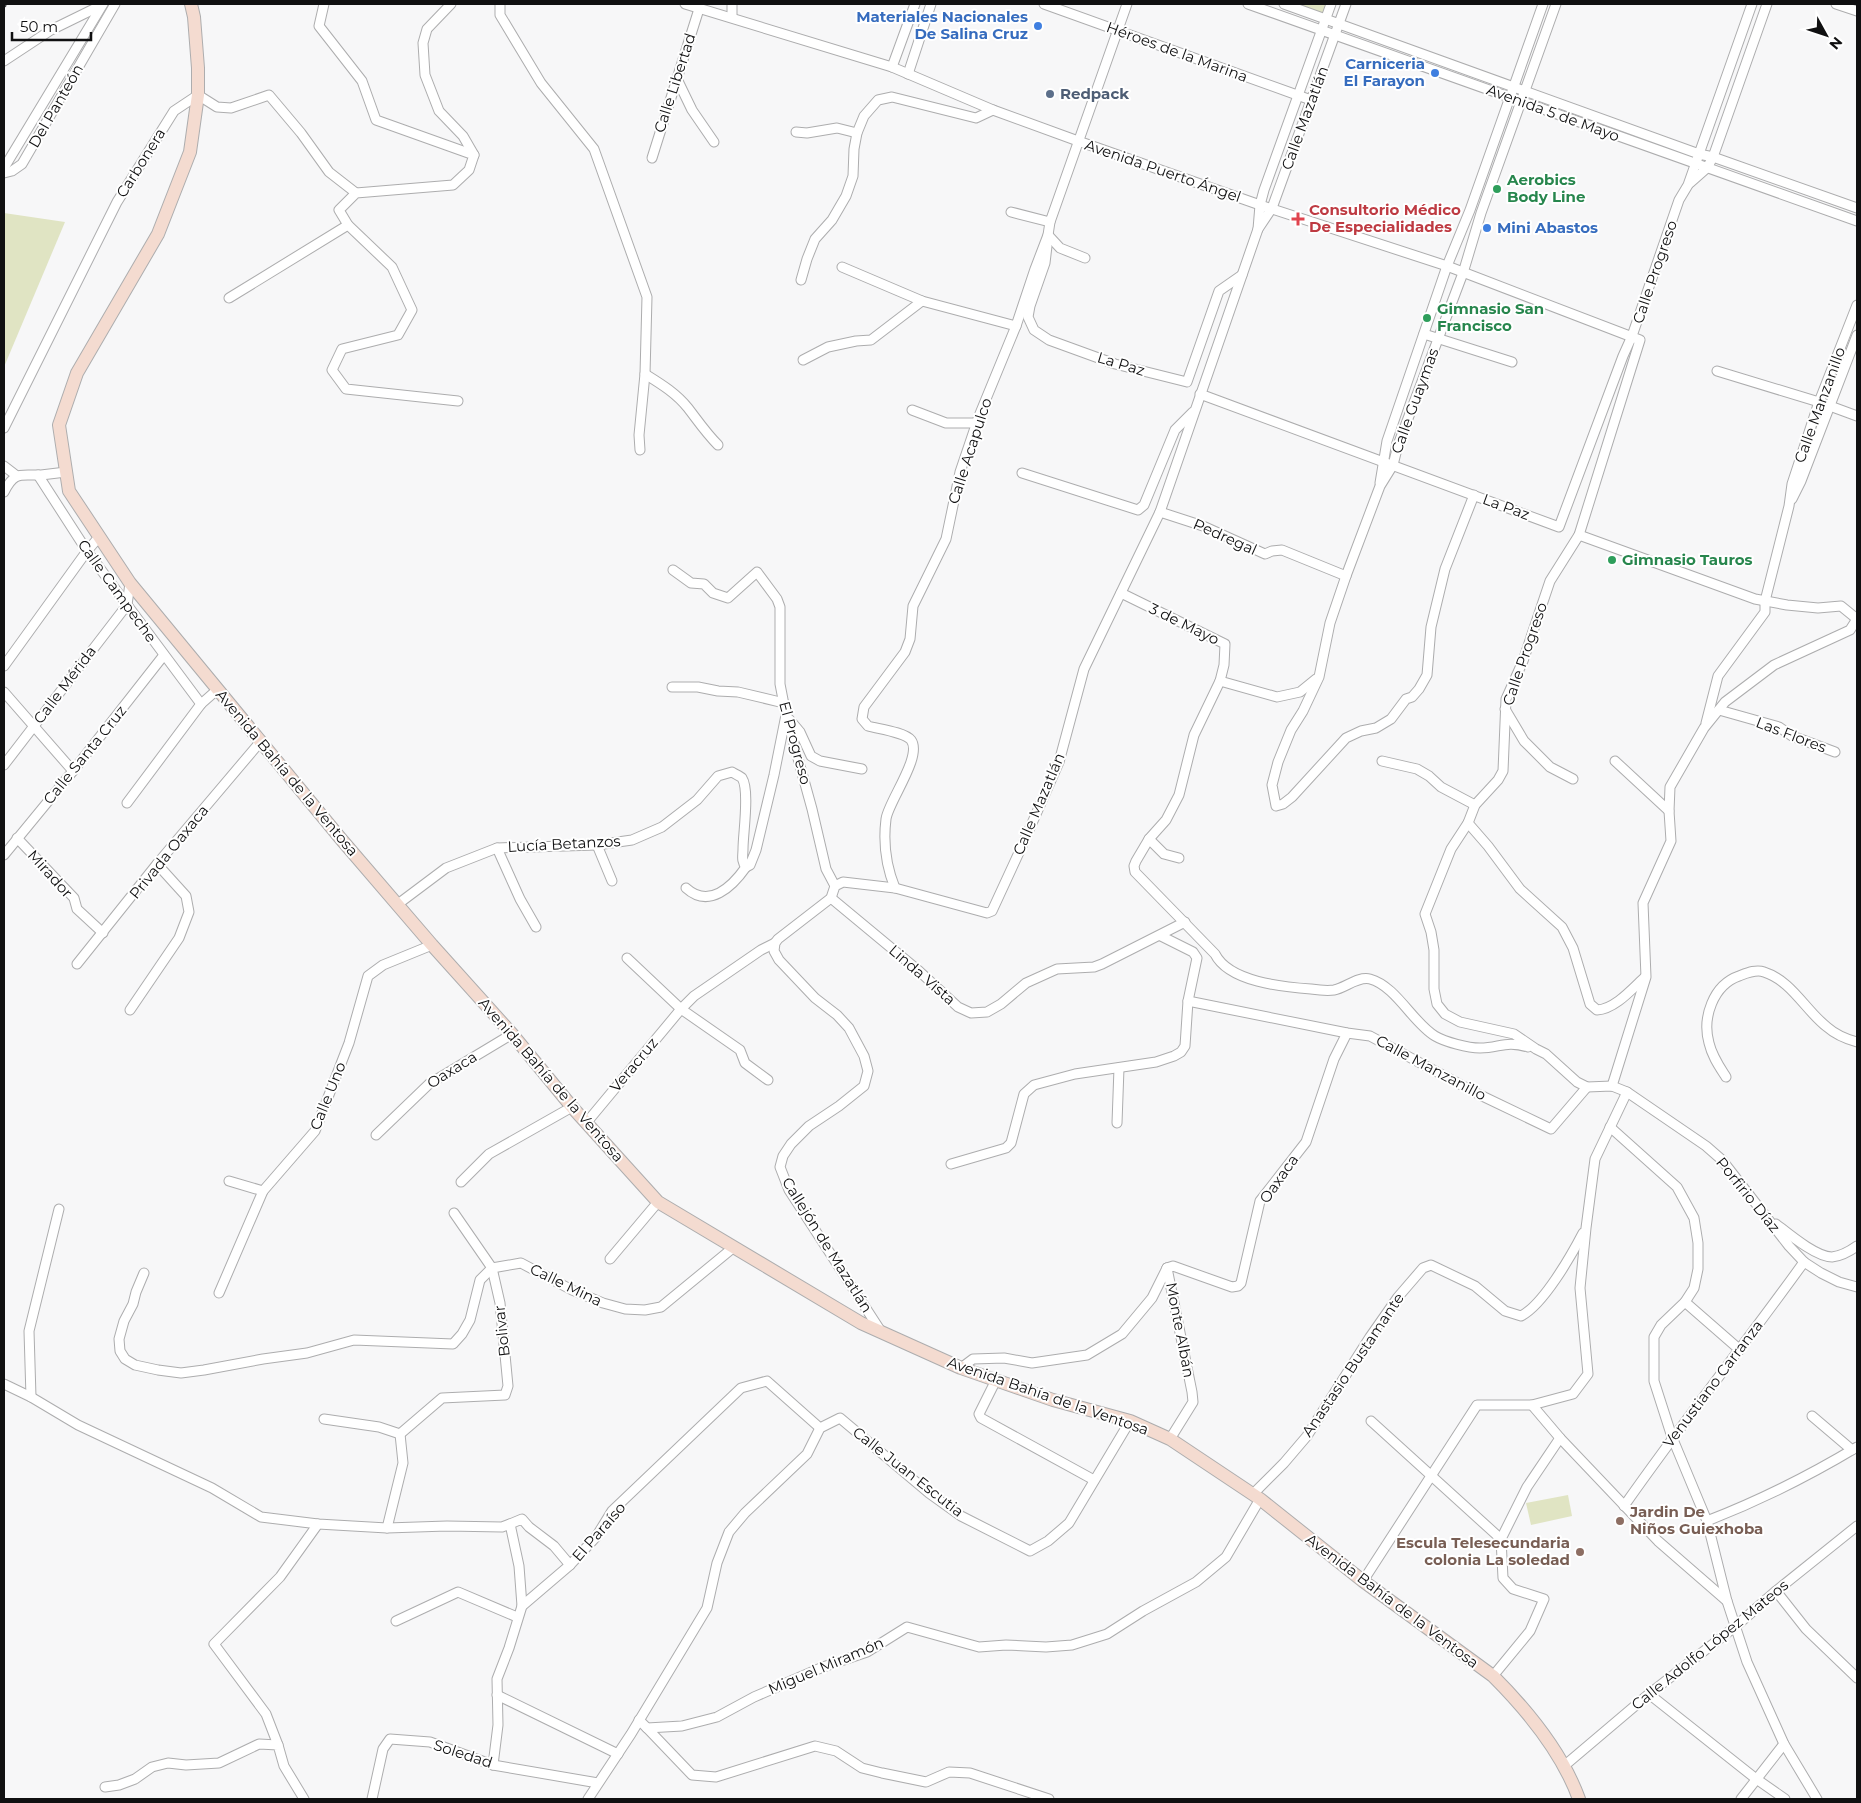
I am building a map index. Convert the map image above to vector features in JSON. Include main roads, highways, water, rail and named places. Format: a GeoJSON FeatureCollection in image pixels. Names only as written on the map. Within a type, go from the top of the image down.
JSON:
{"type":"FeatureCollection","features":[{"type":"Feature","properties":{"kind":"main road","name":"Avenida Bahía de la Ventosa"},"geometry":{"type":"LineString","coordinates":[[191,4],[197,51],[198,95],[190,152],[158,234],[77,373],[59,425],[69,491],[130,583],[432,945],[512,1034],[572,1107],[658,1202],[862,1323],[961,1368],[1053,1400],[1130,1421],[1170,1439],[1256,1496],[1363,1581],[1493,1676],[1526,1712],[1553,1748],[1564,1766],[1577,1798]]}},
{"type":"Feature","properties":{"kind":"place","name":"Materiales Nacionales De Salina Cruz"},"geometry":{"type":"Point","coordinates":[1038,26]}},
{"type":"Feature","properties":{"kind":"place","name":"Carniceria El Farayon"},"geometry":{"type":"Point","coordinates":[1435,73]}},
{"type":"Feature","properties":{"kind":"place","name":"Redpack"},"geometry":{"type":"Point","coordinates":[1050,94]}},
{"type":"Feature","properties":{"kind":"place","name":"Aerobics Body Line"},"geometry":{"type":"Point","coordinates":[1497,189]}},
{"type":"Feature","properties":{"kind":"place","name":"Consultorio Médico De Especialidades"},"geometry":{"type":"Point","coordinates":[1298,219]}},
{"type":"Feature","properties":{"kind":"place","name":"Mini Abastos"},"geometry":{"type":"Point","coordinates":[1487,228]}},
{"type":"Feature","properties":{"kind":"place","name":"Gimnasio San Francisco"},"geometry":{"type":"Point","coordinates":[1427,318]}},
{"type":"Feature","properties":{"kind":"place","name":"Gimnasio Tauros"},"geometry":{"type":"Point","coordinates":[1612,560]}},
{"type":"Feature","properties":{"kind":"place","name":"Jardin De Niños Guiexhoba"},"geometry":{"type":"Point","coordinates":[1620,1521]}},
{"type":"Feature","properties":{"kind":"place","name":"Escula Telesecundaria colonia La soledad"},"geometry":{"type":"Point","coordinates":[1580,1552]}}]}
